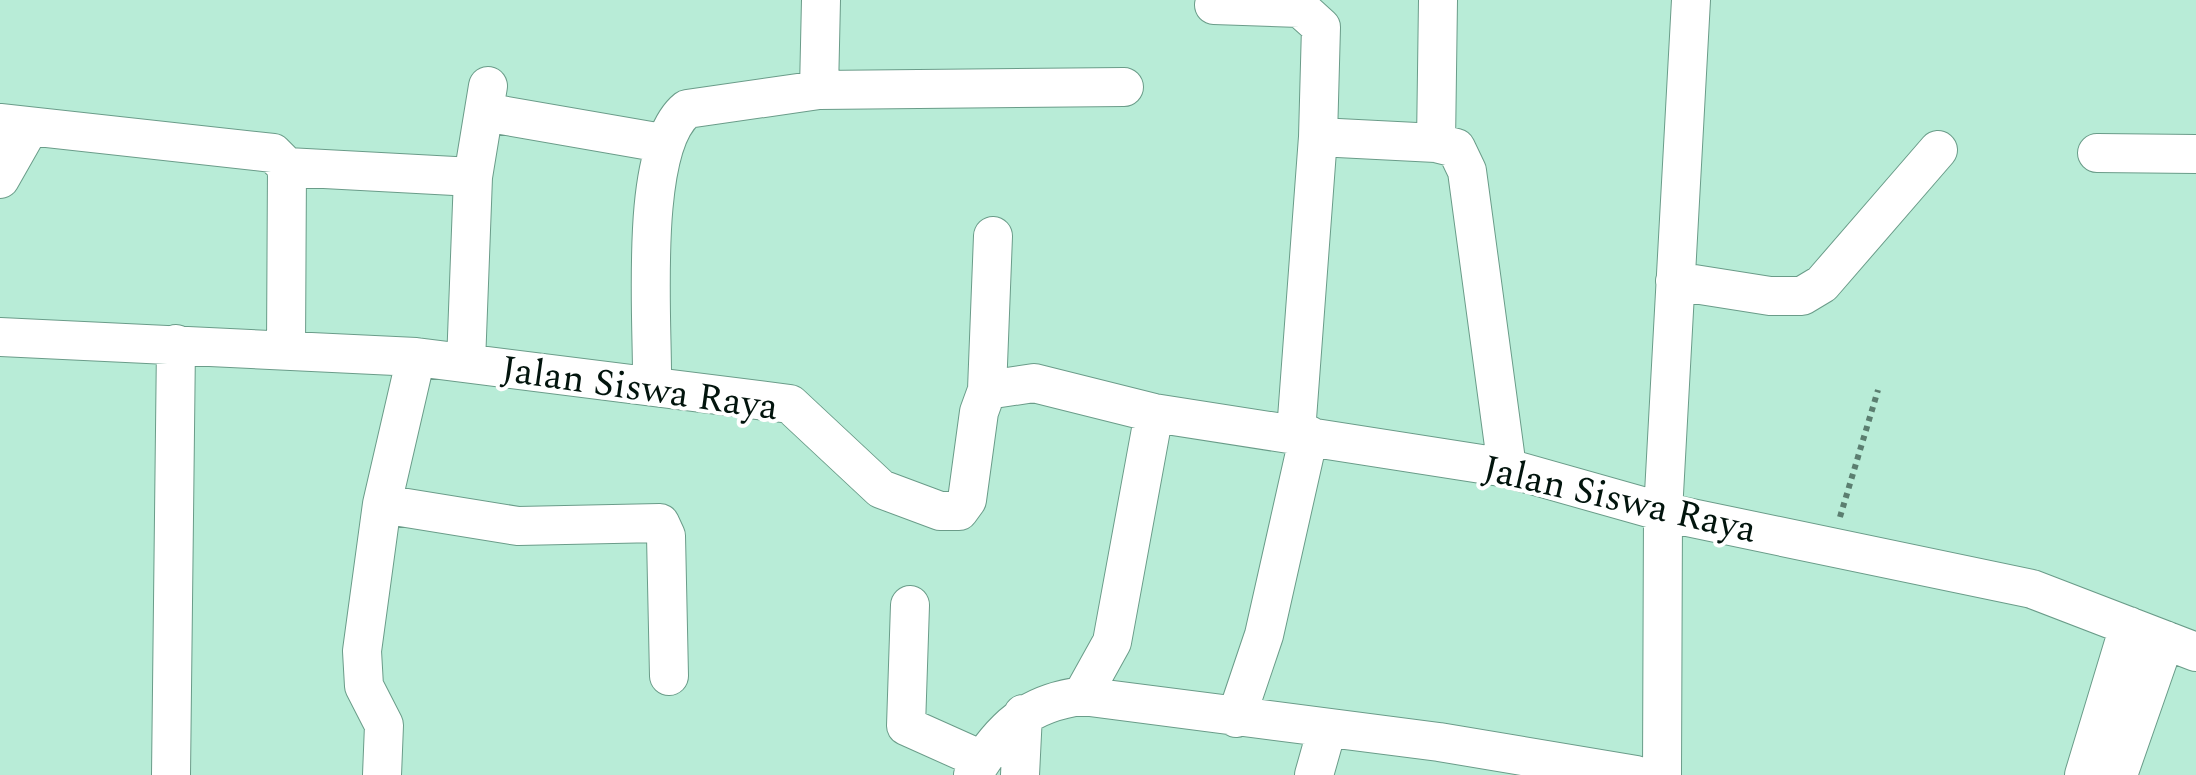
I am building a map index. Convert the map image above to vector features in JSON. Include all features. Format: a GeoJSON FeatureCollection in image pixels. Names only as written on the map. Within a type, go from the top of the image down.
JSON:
{"type":"FeatureCollection","features":[{"type":"Feature","properties":{"kind":"street"},"geometry":{"type":"LineString","coordinates":[[819,90],[821,0]]}},
{"type":"Feature","properties":{"kind":"street"},"geometry":{"type":"LineString","coordinates":[[1436,143],[1438,0]]}},
{"type":"Feature","properties":{"kind":"street"},"geometry":{"type":"LineString","coordinates":[[1662,775],[1663,512],[1692,0]]}},
{"type":"Feature","properties":{"kind":"street"},"geometry":{"type":"LineString","coordinates":[[1214,5],[1299,4],[1321,27],[1302,434],[1264,636],[1236,718]]}},
{"type":"Feature","properties":{"kind":"street"},"geometry":{"type":"LineString","coordinates":[[652,384],[654,200],[662,143],[676,118],[687,109],[819,90],[1124,88]]}},
{"type":"Feature","properties":{"kind":"street"},"geometry":{"type":"LineString","coordinates":[[466,363],[473,177],[486,99],[662,143]]}},
{"type":"Feature","properties":{"kind":"street"},"geometry":{"type":"LineString","coordinates":[[0,179],[14,126],[273,153],[287,167],[473,177]]}},
{"type":"Feature","properties":{"kind":"street"},"geometry":{"type":"LineString","coordinates":[[1318,137],[1436,143],[1456,148],[1467,171],[1507,468]]}},
{"type":"Feature","properties":{"kind":"street"},"geometry":{"type":"LineString","coordinates":[[1675,280],[1770,296],[1802,296],[1822,284],[1938,150]]}},
{"type":"Feature","properties":{"kind":"street"},"geometry":{"type":"LineString","coordinates":[[2098,153],[2196,154]]}},
{"type":"Feature","properties":{"kind":"street"},"geometry":{"type":"LineString","coordinates":[[286,350],[287,167]]}},
{"type":"Feature","properties":{"kind":"street"},"geometry":{"type":"LineString","coordinates":[[987,390],[993,236]]}},
{"type":"Feature","properties":{"kind":"street","name":"Jalan Siswa Raya"},"geometry":{"type":"LineString","coordinates":[[0,336],[416,358],[652,384],[790,404],[881,489],[940,511],[959,511],[967,500],[979,412],[987,390],[1034,383],[1154,412],[1507,468],[1663,512],[2032,589],[2181,646]]}},
{"type":"Feature","properties":{"kind":"street"},"geometry":{"type":"LineString","coordinates":[[172,775],[176,344]]}},
{"type":"Feature","properties":{"kind":"street"},"geometry":{"type":"LineString","coordinates":[[382,775],[384,725],[364,686],[362,651],[382,504],[416,358]]}},
{"type":"Feature","properties":{"kind":"street"},"geometry":{"type":"LineString","coordinates":[[1082,696],[1112,642],[1154,412]]}},
{"type":"Feature","properties":{"kind":"street"},"geometry":{"type":"LineString","coordinates":[[382,504],[518,526],[660,523],[666,536],[669,676]]}},
{"type":"Feature","properties":{"kind":"street"},"geometry":{"type":"LineString","coordinates":[[910,605],[906,726],[978,768],[1024,714],[1045,701],[1082,696],[1439,742],[1636,775]]}},
{"type":"Feature","properties":{"kind":"street"},"geometry":{"type":"LineString","coordinates":[[2084,775],[2129,626]]}},
{"type":"Feature","properties":{"kind":"street"},"geometry":{"type":"LineString","coordinates":[[2118,775],[2181,646]]}},
{"type":"Feature","properties":{"kind":"street"},"geometry":{"type":"LineString","coordinates":[[1020,775],[1024,714]]}},
{"type":"Feature","properties":{"kind":"street"},"geometry":{"type":"LineString","coordinates":[[1314,775],[1326,729]]}},
{"type":"Feature","properties":{"kind":"path"},"geometry":{"type":"LineString","coordinates":[[1831,547],[1878,390]]}}]}
